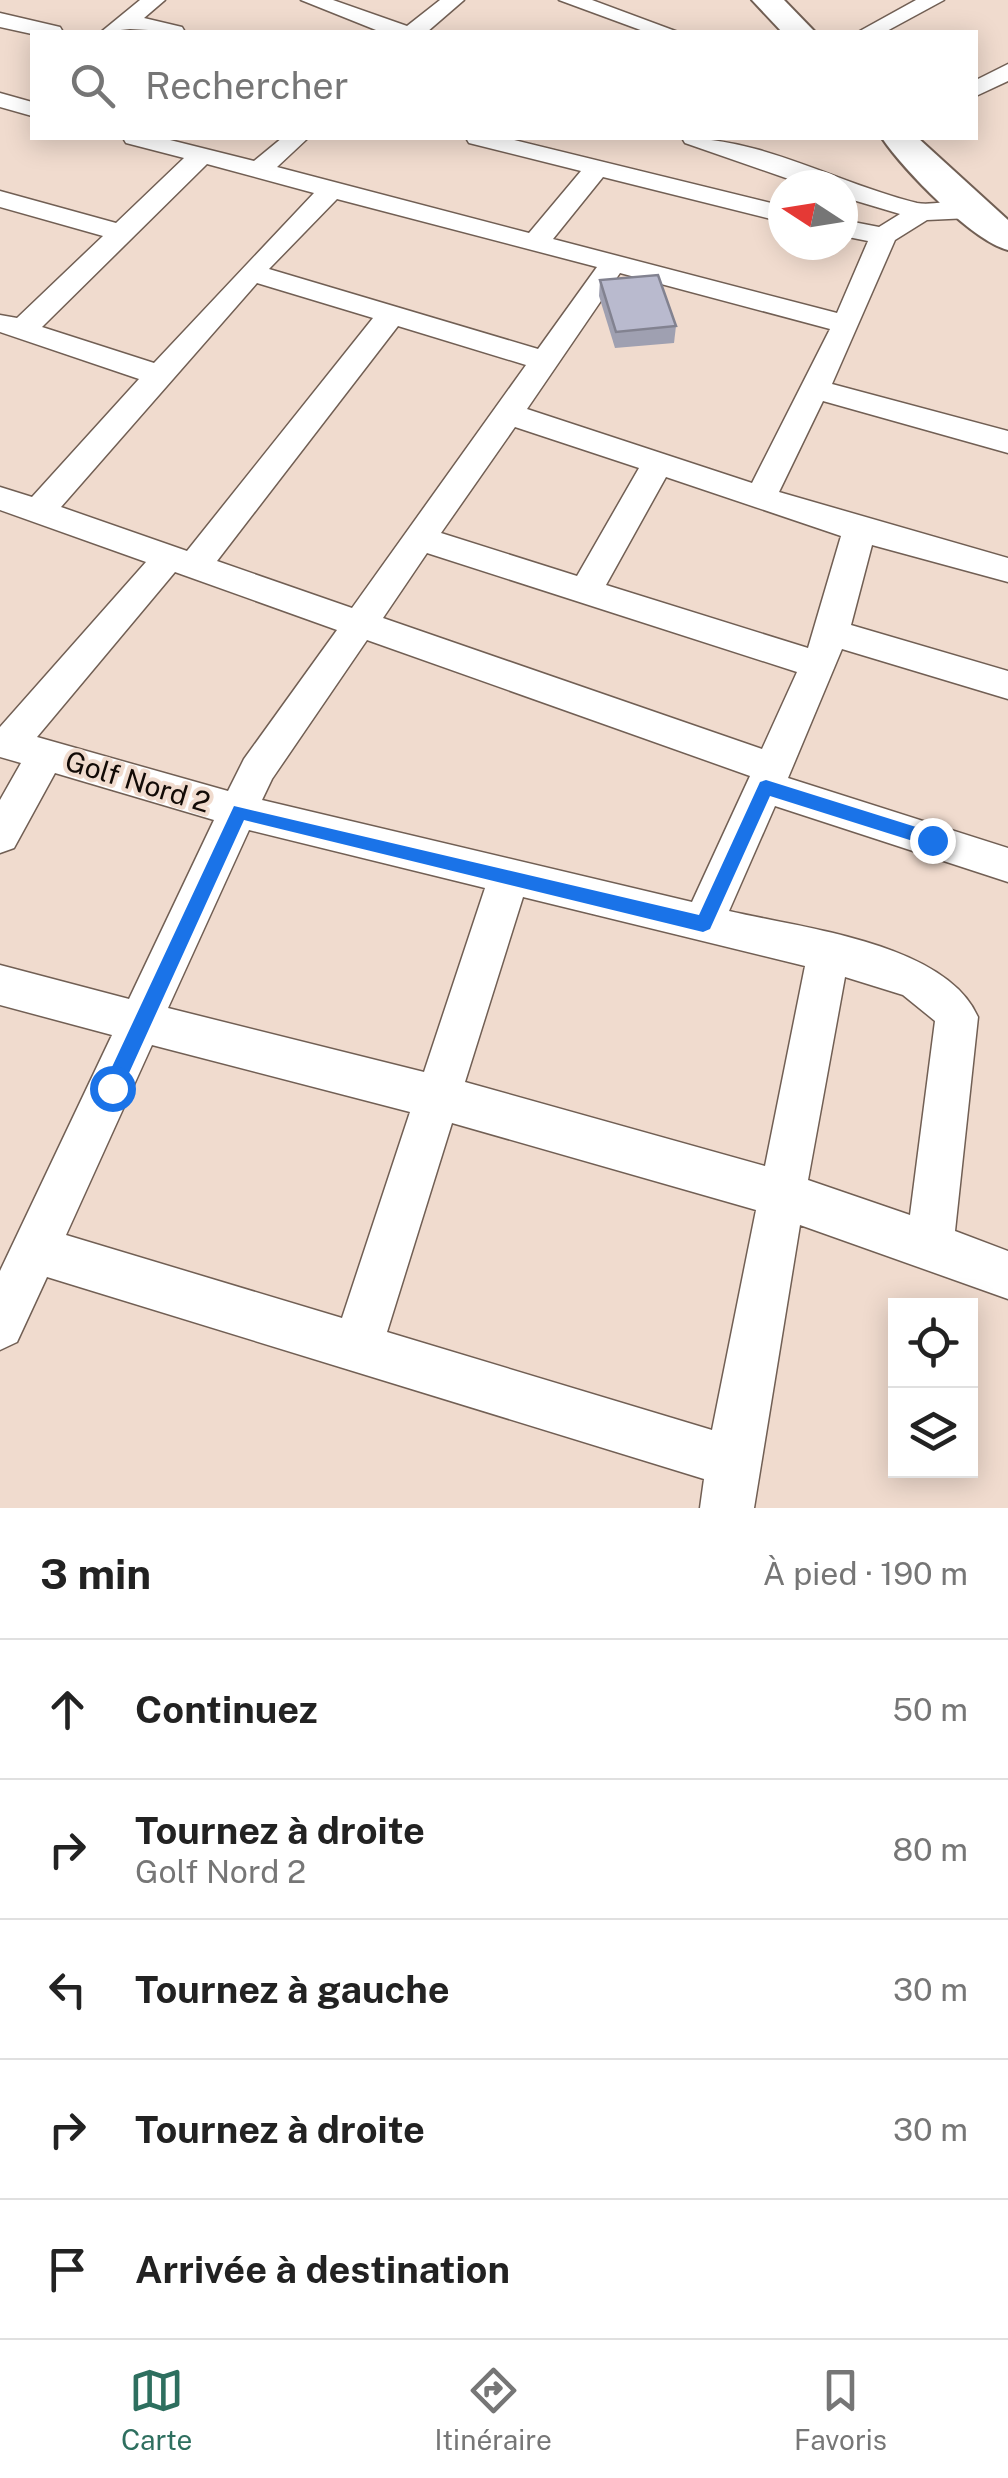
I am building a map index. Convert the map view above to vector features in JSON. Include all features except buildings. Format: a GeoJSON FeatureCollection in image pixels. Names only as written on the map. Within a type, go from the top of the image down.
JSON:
{"type":"FeatureCollection","features":[{"type":"Feature","properties":{"kind":"main road"},"geometry":{"type":"LineString","coordinates":[[767,0],[797,30]]}},
{"type":"Feature","properties":{"kind":"main road"},"geometry":{"type":"LineString","coordinates":[[901,140],[970,210],[1008,239]]}},
{"type":"Feature","properties":{"kind":"street"},"geometry":{"type":"LineString","coordinates":[[119,27],[154,0]]}},
{"type":"Feature","properties":{"kind":"street"},"geometry":{"type":"LineString","coordinates":[[312,0],[395,30]]}},
{"type":"Feature","properties":{"kind":"street"},"geometry":{"type":"LineString","coordinates":[[416,30],[453,0]]}},
{"type":"Feature","properties":{"kind":"street"},"geometry":{"type":"LineString","coordinates":[[570,0],[661,30]]}},
{"type":"Feature","properties":{"kind":"street"},"geometry":{"type":"LineString","coordinates":[[874,30],[933,0]]}},
{"type":"Feature","properties":{"kind":"street"},"geometry":{"type":"LineString","coordinates":[[0,20],[43,30]]}},
{"type":"Feature","properties":{"kind":"street"},"geometry":{"type":"LineString","coordinates":[[119,27],[152,30]]}},
{"type":"Feature","properties":{"kind":"street"},"geometry":{"type":"LineString","coordinates":[[978,88],[1008,70]]}},
{"type":"Feature","properties":{"kind":"street"},"geometry":{"type":"LineString","coordinates":[[978,88],[1008,99]]}},
{"type":"Feature","properties":{"kind":"street"},"geometry":{"type":"LineString","coordinates":[[0,100],[30,108]]}},
{"type":"Feature","properties":{"kind":"street"},"geometry":{"type":"LineString","coordinates":[[148,140],[847,324]]}},
{"type":"Feature","properties":{"kind":"street"},"geometry":{"type":"LineString","coordinates":[[258,172],[294,140]]}},
{"type":"Feature","properties":{"kind":"street"},"geometry":{"type":"LineString","coordinates":[[486,140],[768,210]]}},
{"type":"Feature","properties":{"kind":"street"},"geometry":{"type":"LineString","coordinates":[[700,140],[787,170]]}},
{"type":"Feature","properties":{"kind":"street"},"geometry":{"type":"LineString","coordinates":[[11,326],[121,234],[201,156]]}},
{"type":"Feature","properties":{"kind":"street"},"geometry":{"type":"LineString","coordinates":[[535,242],[597,168]]}},
{"type":"Feature","properties":{"kind":"street"},"geometry":{"type":"LineString","coordinates":[[333,188],[158,375],[12,507],[181,562],[1008,865]]}},
{"type":"Feature","properties":{"kind":"street"},"geometry":{"type":"LineString","coordinates":[[858,193],[921,212],[970,210]]}},
{"type":"Feature","properties":{"kind":"street"},"geometry":{"type":"LineString","coordinates":[[0,199],[121,234]]}},
{"type":"Feature","properties":{"kind":"street"},"geometry":{"type":"LineString","coordinates":[[760,498],[847,324],[882,236],[921,212]]}},
{"type":"Feature","properties":{"kind":"street"},"geometry":{"type":"LineString","coordinates":[[858,231],[882,236]]}},
{"type":"Feature","properties":{"kind":"street"},"geometry":{"type":"LineString","coordinates":[[0,1325],[257,770],[613,264]]}},
{"type":"Feature","properties":{"kind":"street"},"geometry":{"type":"LineString","coordinates":[[251,272],[544,361]]}},
{"type":"Feature","properties":{"kind":"street"},"geometry":{"type":"LineString","coordinates":[[0,836],[19,747],[392,314]]}},
{"type":"Feature","properties":{"kind":"street"},"geometry":{"type":"LineString","coordinates":[[11,326],[158,375]]}},
{"type":"Feature","properties":{"kind":"street"},"geometry":{"type":"LineString","coordinates":[[814,390],[1008,442]]}},
{"type":"Feature","properties":{"kind":"street"},"geometry":{"type":"LineString","coordinates":[[506,413],[656,466],[860,530],[1008,570]]}},
{"type":"Feature","properties":{"kind":"street"},"geometry":{"type":"LineString","coordinates":[[587,590],[656,466]]}},
{"type":"Feature","properties":{"kind":"street"},"geometry":{"type":"LineString","coordinates":[[703,924],[826,649],[860,530]]}},
{"type":"Feature","properties":{"kind":"street"},"geometry":{"type":"LineString","coordinates":[[418,538],[587,590],[826,649],[1008,685]]}},
{"type":"Feature","properties":{"kind":"street","name":"Golf Nord 2"},"geometry":{"type":"LineString","coordinates":[[19,747],[240,812],[828,953],[916,982],[940,995],[957,1017],[930,1244]]}},
{"type":"Feature","properties":{"kind":"street"},"geometry":{"type":"LineString","coordinates":[[356,1350],[509,876]]}},
{"type":"Feature","properties":{"kind":"street"},"geometry":{"type":"LineString","coordinates":[[37,1250],[356,1350],[730,1485],[828,953]]}},
{"type":"Feature","properties":{"kind":"street"},"geometry":{"type":"LineString","coordinates":[[0,985],[142,1024],[440,1095],[785,1198],[930,1244],[1008,1275]]}},
{"type":"Feature","properties":{"kind":"route"},"geometry":{"type":"LineString","coordinates":[[112,1088],[240,812],[703,924],[766,787],[932,840]]}}]}
